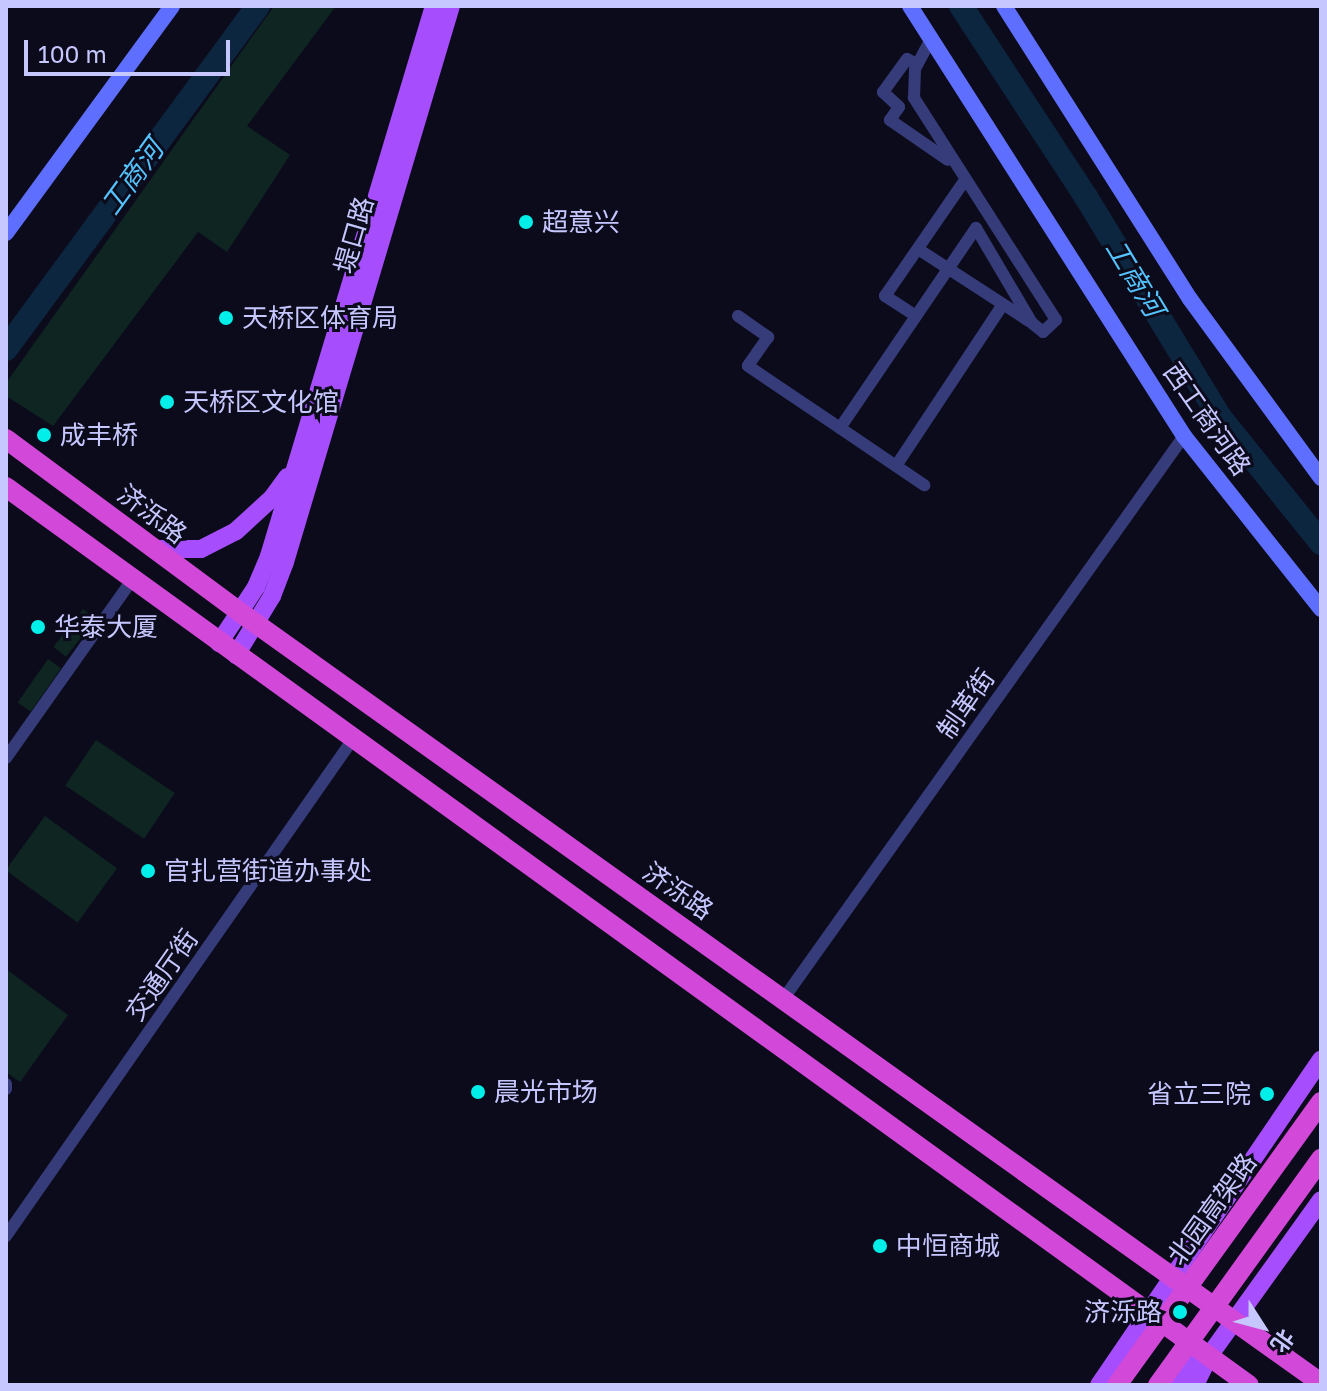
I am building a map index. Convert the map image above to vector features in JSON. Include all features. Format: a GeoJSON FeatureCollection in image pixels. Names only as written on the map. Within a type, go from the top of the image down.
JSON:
{"type":"FeatureCollection","features":[{"type":"Feature","properties":{"kind":"highway","name":"济泺路"},"geometry":{"type":"LineString","coordinates":[[6,439],[249,618],[1174,1275],[1321,1383]]}},
{"type":"Feature","properties":{"kind":"highway"},"geometry":{"type":"LineString","coordinates":[[6,487],[1249,1385]]}},
{"type":"Feature","properties":{"kind":"highway","name":"北园高架路"},"geometry":{"type":"LineString","coordinates":[[1117,1385],[1321,1102]]}},
{"type":"Feature","properties":{"kind":"highway"},"geometry":{"type":"LineString","coordinates":[[1158,1385],[1321,1159]]}},
{"type":"Feature","properties":{"kind":"main road"},"geometry":{"type":"LineString","coordinates":[[6,233],[172,6]]}},
{"type":"Feature","properties":{"kind":"main road","name":"堤口路"},"geometry":{"type":"LineString","coordinates":[[249,618],[434,6]]}},
{"type":"Feature","properties":{"kind":"main road","name":"堤口路"},"geometry":{"type":"LineString","coordinates":[[228,649],[285,562],[451,6]]}},
{"type":"Feature","properties":{"kind":"main road","name":"西工商河路"},"geometry":{"type":"LineString","coordinates":[[910,6],[1184,436],[1321,609]]}},
{"type":"Feature","properties":{"kind":"main road"},"geometry":{"type":"LineString","coordinates":[[1004,6],[1190,299],[1321,478]]}},
{"type":"Feature","properties":{"kind":"main road"},"geometry":{"type":"LineString","coordinates":[[155,549],[201,549],[236,531],[272,498],[297,461]]}},
{"type":"Feature","properties":{"kind":"main road"},"geometry":{"type":"LineString","coordinates":[[1099,1385],[1321,1060]]}},
{"type":"Feature","properties":{"kind":"main road"},"geometry":{"type":"LineString","coordinates":[[1195,1385],[1209,1356],[1321,1200]]}},
{"type":"Feature","properties":{"kind":"main road"},"geometry":{"type":"LineString","coordinates":[[1175,1385],[1189,1366],[1209,1356]]}},
{"type":"Feature","properties":{"kind":"street"},"geometry":{"type":"LineString","coordinates":[[918,249],[1043,332],[1056,320],[914,98],[917,64],[930,41]]}},
{"type":"Feature","properties":{"kind":"street"},"geometry":{"type":"LineString","coordinates":[[917,64],[907,59],[883,92],[899,107],[890,120],[954,164]]}},
{"type":"Feature","properties":{"kind":"street"},"geometry":{"type":"LineString","coordinates":[[916,316],[885,296],[965,180]]}},
{"type":"Feature","properties":{"kind":"street"},"geometry":{"type":"LineString","coordinates":[[840,428],[985,212]]}},
{"type":"Feature","properties":{"kind":"street"},"geometry":{"type":"LineString","coordinates":[[976,228],[1032,323]]}},
{"type":"Feature","properties":{"kind":"street"},"geometry":{"type":"LineString","coordinates":[[896,466],[1002,306]]}},
{"type":"Feature","properties":{"kind":"street"},"geometry":{"type":"LineString","coordinates":[[738,316],[768,337],[748,366],[924,485]]}},
{"type":"Feature","properties":{"kind":"street","name":"制革街"},"geometry":{"type":"LineString","coordinates":[[784,998],[1184,436]]}},
{"type":"Feature","properties":{"kind":"street"},"geometry":{"type":"LineString","coordinates":[[6,758],[132,580]]}},
{"type":"Feature","properties":{"kind":"street","name":"交通厅街"},"geometry":{"type":"LineString","coordinates":[[6,1236],[353,739]]}},
{"type":"Feature","properties":{"kind":"green space"},"geometry":{"type":"Polygon","coordinates":[[[274,6],[336,6],[247,126],[290,155],[227,252],[198,232],[53,426],[6,396],[6,383],[274,6]]]}},
{"type":"Feature","properties":{"kind":"green space"},"geometry":{"type":"Polygon","coordinates":[[[83,609],[96,619],[66,657],[53,647],[83,609]]]}},
{"type":"Feature","properties":{"kind":"green space"},"geometry":{"type":"Polygon","coordinates":[[[48,659],[61,668],[31,712],[18,702],[48,659]]]}},
{"type":"Feature","properties":{"kind":"green space"},"geometry":{"type":"Polygon","coordinates":[[[96,740],[175,793],[144,839],[65,786],[96,740]]]}},
{"type":"Feature","properties":{"kind":"green space"},"geometry":{"type":"Polygon","coordinates":[[[45,816],[117,868],[78,923],[6,870],[45,816]]]}},
{"type":"Feature","properties":{"kind":"green space"},"geometry":{"type":"Polygon","coordinates":[[[6,969],[68,1015],[20,1082],[6,1072],[6,969]]]}},
{"type":"Feature","properties":{"kind":"waterway","name":"工商河"},"geometry":{"type":"LineString","coordinates":[[6,349],[258,6]]}},
{"type":"Feature","properties":{"kind":"waterway","name":"工商河"},"geometry":{"type":"LineString","coordinates":[[961,6],[1086,197],[1219,416],[1321,543]]}},
{"type":"Feature","properties":{"kind":"place","name":"超意兴"},"geometry":{"type":"Point","coordinates":[526,222]}},
{"type":"Feature","properties":{"kind":"place","name":"天桥区体育局"},"geometry":{"type":"Point","coordinates":[226,318]}},
{"type":"Feature","properties":{"kind":"place","name":"天桥区文化馆"},"geometry":{"type":"Point","coordinates":[167,402]}},
{"type":"Feature","properties":{"kind":"place","name":"成丰桥"},"geometry":{"type":"Point","coordinates":[44,435]}},
{"type":"Feature","properties":{"kind":"place","name":"华泰大厦"},"geometry":{"type":"Point","coordinates":[38,627]}},
{"type":"Feature","properties":{"kind":"place","name":"官扎营街道办事处"},"geometry":{"type":"Point","coordinates":[148,871]}},
{"type":"Feature","properties":{"kind":"place","name":"晨光市场"},"geometry":{"type":"Point","coordinates":[478,1092]}},
{"type":"Feature","properties":{"kind":"place","name":"省立三院"},"geometry":{"type":"Point","coordinates":[1267,1094]}},
{"type":"Feature","properties":{"kind":"place","name":"中恒商城"},"geometry":{"type":"Point","coordinates":[880,1246]}},
{"type":"Feature","properties":{"kind":"place","name":"济泺路"},"geometry":{"type":"Point","coordinates":[1180,1312]}}]}
